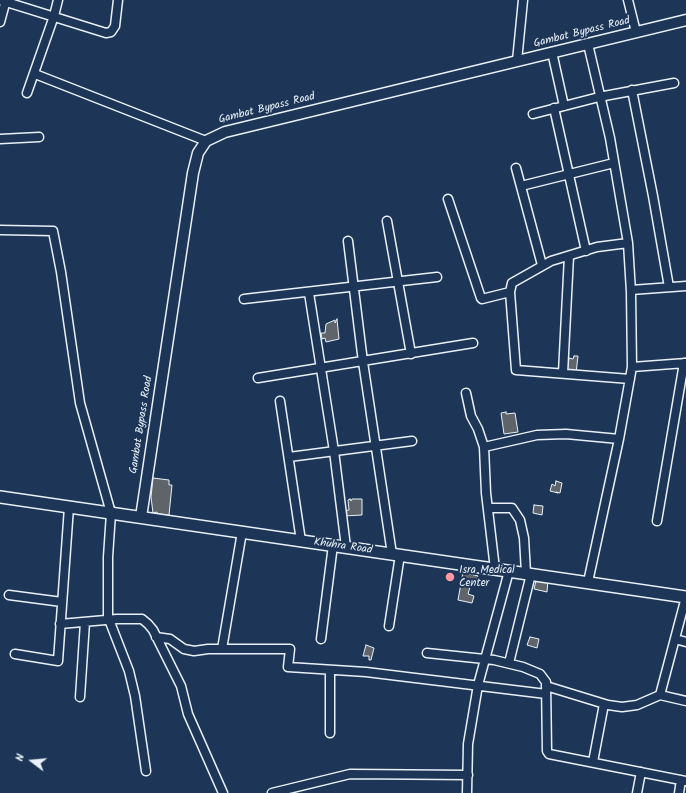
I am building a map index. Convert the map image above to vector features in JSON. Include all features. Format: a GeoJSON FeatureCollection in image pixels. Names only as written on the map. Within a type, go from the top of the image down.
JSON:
{"type":"FeatureCollection","features":[{"type":"Feature","properties":{"kind":"main road","name":"Khuhra Road"},"geometry":{"type":"LineString","coordinates":[[0,497],[686,597]]}},
{"type":"Feature","properties":{"kind":"street"},"geometry":{"type":"LineString","coordinates":[[27,93],[35,74],[58,0]]}},
{"type":"Feature","properties":{"kind":"street"},"geometry":{"type":"LineString","coordinates":[[0,22],[4,1],[106,33],[111,32],[115,26],[118,0]]}},
{"type":"Feature","properties":{"kind":"street"},"geometry":{"type":"LineString","coordinates":[[517,61],[524,0]]}},
{"type":"Feature","properties":{"kind":"street"},"geometry":{"type":"LineString","coordinates":[[628,0],[636,32]]}},
{"type":"Feature","properties":{"kind":"street","name":"Gambat Bypass Road"},"geometry":{"type":"LineString","coordinates":[[141,517],[193,173],[198,153],[206,141],[225,132],[686,20]]}},
{"type":"Feature","properties":{"kind":"street"},"geometry":{"type":"LineString","coordinates":[[588,44],[614,163],[628,243],[631,290],[632,367],[619,439],[588,582]]}},
{"type":"Feature","properties":{"kind":"street"},"geometry":{"type":"LineString","coordinates":[[552,52],[564,106]]}},
{"type":"Feature","properties":{"kind":"street"},"geometry":{"type":"LineString","coordinates":[[35,74],[206,141]]}},
{"type":"Feature","properties":{"kind":"street"},"geometry":{"type":"LineString","coordinates":[[533,114],[600,97],[674,83]]}},
{"type":"Feature","properties":{"kind":"street"},"geometry":{"type":"LineString","coordinates":[[632,90],[654,196],[669,287]]}},
{"type":"Feature","properties":{"kind":"street"},"geometry":{"type":"LineString","coordinates":[[554,108],[586,251]]}},
{"type":"Feature","properties":{"kind":"street"},"geometry":{"type":"LineString","coordinates":[[0,139],[39,137]]}},
{"type":"Feature","properties":{"kind":"street"},"geometry":{"type":"LineString","coordinates":[[521,186],[568,173],[614,163]]}},
{"type":"Feature","properties":{"kind":"street"},"geometry":{"type":"LineString","coordinates":[[516,168],[542,265]]}},
{"type":"Feature","properties":{"kind":"street"},"geometry":{"type":"LineString","coordinates":[[448,199],[480,298],[486,299],[510,292]]}},
{"type":"Feature","properties":{"kind":"street"},"geometry":{"type":"LineString","coordinates":[[387,221],[411,354]]}},
{"type":"Feature","properties":{"kind":"street"},"geometry":{"type":"LineString","coordinates":[[0,230],[53,231],[62,276],[66,316],[80,403],[111,513],[108,557],[108,620],[129,671],[135,696],[146,771]]}},
{"type":"Feature","properties":{"kind":"street"},"geometry":{"type":"LineString","coordinates":[[348,241],[363,362],[376,446],[396,554],[389,626]]}},
{"type":"Feature","properties":{"kind":"street"},"geometry":{"type":"LineString","coordinates":[[628,243],[586,251],[542,265],[512,283],[510,292],[516,370],[630,379]]}},
{"type":"Feature","properties":{"kind":"street"},"geometry":{"type":"LineString","coordinates":[[563,373],[569,256]]}},
{"type":"Feature","properties":{"kind":"street"},"geometry":{"type":"LineString","coordinates":[[244,299],[309,293],[437,277]]}},
{"type":"Feature","properties":{"kind":"street"},"geometry":{"type":"LineString","coordinates":[[631,290],[686,286]]}},
{"type":"Feature","properties":{"kind":"street"},"geometry":{"type":"LineString","coordinates":[[309,293],[334,451],[346,547]]}},
{"type":"Feature","properties":{"kind":"street"},"geometry":{"type":"LineString","coordinates":[[258,378],[473,344]]}},
{"type":"Feature","properties":{"kind":"street"},"geometry":{"type":"LineString","coordinates":[[632,367],[685,363],[657,521]]}},
{"type":"Feature","properties":{"kind":"street"},"geometry":{"type":"LineString","coordinates":[[466,393],[471,416],[484,447],[488,508],[495,569]]}},
{"type":"Feature","properties":{"kind":"street"},"geometry":{"type":"LineString","coordinates":[[280,401],[301,541]]}},
{"type":"Feature","properties":{"kind":"street"},"geometry":{"type":"LineString","coordinates":[[484,447],[538,435],[566,434],[619,439]]}},
{"type":"Feature","properties":{"kind":"street"},"geometry":{"type":"LineString","coordinates":[[289,457],[412,440]]}},
{"type":"Feature","properties":{"kind":"street"},"geometry":{"type":"LineString","coordinates":[[15,654],[58,661],[70,507]]}},
{"type":"Feature","properties":{"kind":"street"},"geometry":{"type":"LineString","coordinates":[[488,508],[512,508],[520,520],[524,538],[528,574],[509,663]]}},
{"type":"Feature","properties":{"kind":"street"},"geometry":{"type":"LineString","coordinates":[[222,648],[242,532]]}},
{"type":"Feature","properties":{"kind":"street"},"geometry":{"type":"LineString","coordinates":[[321,638],[333,545]]}},
{"type":"Feature","properties":{"kind":"street"},"geometry":{"type":"LineString","coordinates":[[467,793],[468,744],[478,685],[509,571]]}},
{"type":"Feature","properties":{"kind":"street"},"geometry":{"type":"LineString","coordinates":[[9,595],[62,602]]}},
{"type":"Feature","properties":{"kind":"street"},"geometry":{"type":"LineString","coordinates":[[660,695],[686,597]]}},
{"type":"Feature","properties":{"kind":"street"},"geometry":{"type":"LineString","coordinates":[[60,624],[142,619],[153,630],[181,686],[188,714],[223,793]]}},
{"type":"Feature","properties":{"kind":"street"},"geometry":{"type":"LineString","coordinates":[[80,698],[85,622]]}},
{"type":"Feature","properties":{"kind":"street"},"geometry":{"type":"LineString","coordinates":[[156,637],[170,639],[184,649],[194,651],[222,648],[290,649],[288,667],[546,690],[622,707],[632,706],[660,695],[686,701]]}},
{"type":"Feature","properties":{"kind":"street"},"geometry":{"type":"LineString","coordinates":[[675,639],[686,642]]}},
{"type":"Feature","properties":{"kind":"street"},"geometry":{"type":"LineString","coordinates":[[427,653],[509,663],[540,674],[544,678],[546,690],[547,752],[549,754],[684,781],[679,793]]}},
{"type":"Feature","properties":{"kind":"street"},"geometry":{"type":"LineString","coordinates":[[330,670],[330,733]]}},
{"type":"Feature","properties":{"kind":"street"},"geometry":{"type":"LineString","coordinates":[[592,762],[604,704]]}},
{"type":"Feature","properties":{"kind":"street"},"geometry":{"type":"LineString","coordinates":[[637,793],[642,772]]}},
{"type":"Feature","properties":{"kind":"street"},"geometry":{"type":"LineString","coordinates":[[272,793],[350,774],[468,776]]}},
{"type":"Feature","properties":{"kind":"building"},"geometry":{"type":"Polygon","coordinates":[[[337,319],[339,339],[326,342],[325,338],[322,339],[321,333],[325,333],[326,324],[335,320],[335,323],[337,319]]]}},
{"type":"Feature","properties":{"kind":"building"},"geometry":{"type":"Polygon","coordinates":[[[574,356],[578,356],[576,373],[567,372],[569,358],[573,359],[574,356]]]}},
{"type":"Feature","properties":{"kind":"building"},"geometry":{"type":"Polygon","coordinates":[[[506,412],[506,414],[515,413],[518,432],[504,434],[501,413],[506,412]]]}},
{"type":"Feature","properties":{"kind":"building"},"geometry":{"type":"Polygon","coordinates":[[[153,478],[169,480],[169,485],[172,485],[169,515],[158,514],[157,512],[153,513],[151,497],[153,478]]]}},
{"type":"Feature","properties":{"kind":"building"},"geometry":{"type":"Polygon","coordinates":[[[556,481],[562,483],[560,493],[550,491],[552,484],[555,486],[556,481]]]}},
{"type":"Feature","properties":{"kind":"building"},"geometry":{"type":"Polygon","coordinates":[[[350,499],[351,501],[352,499],[362,499],[362,515],[344,516],[343,511],[349,510],[348,500],[350,499]]]}},
{"type":"Feature","properties":{"kind":"building"},"geometry":{"type":"Polygon","coordinates":[[[534,505],[543,506],[542,515],[533,513],[534,505]]]}},
{"type":"Feature","properties":{"kind":"building"},"geometry":{"type":"Polygon","coordinates":[[[463,572],[478,576],[476,581],[472,580],[468,594],[474,596],[472,603],[458,600],[463,572]]]}},
{"type":"Feature","properties":{"kind":"building"},"geometry":{"type":"Polygon","coordinates":[[[548,580],[547,592],[534,589],[536,581],[548,580]]]}},
{"type":"Feature","properties":{"kind":"building"},"geometry":{"type":"Polygon","coordinates":[[[530,637],[539,639],[537,648],[527,645],[530,637]]]}},
{"type":"Feature","properties":{"kind":"building"},"geometry":{"type":"Polygon","coordinates":[[[366,645],[374,648],[371,660],[369,660],[369,656],[363,656],[366,645]]]}},
{"type":"Feature","properties":{"kind":"place","name":"Isra Medical Center"},"geometry":{"type":"Point","coordinates":[450,577]}}]}
